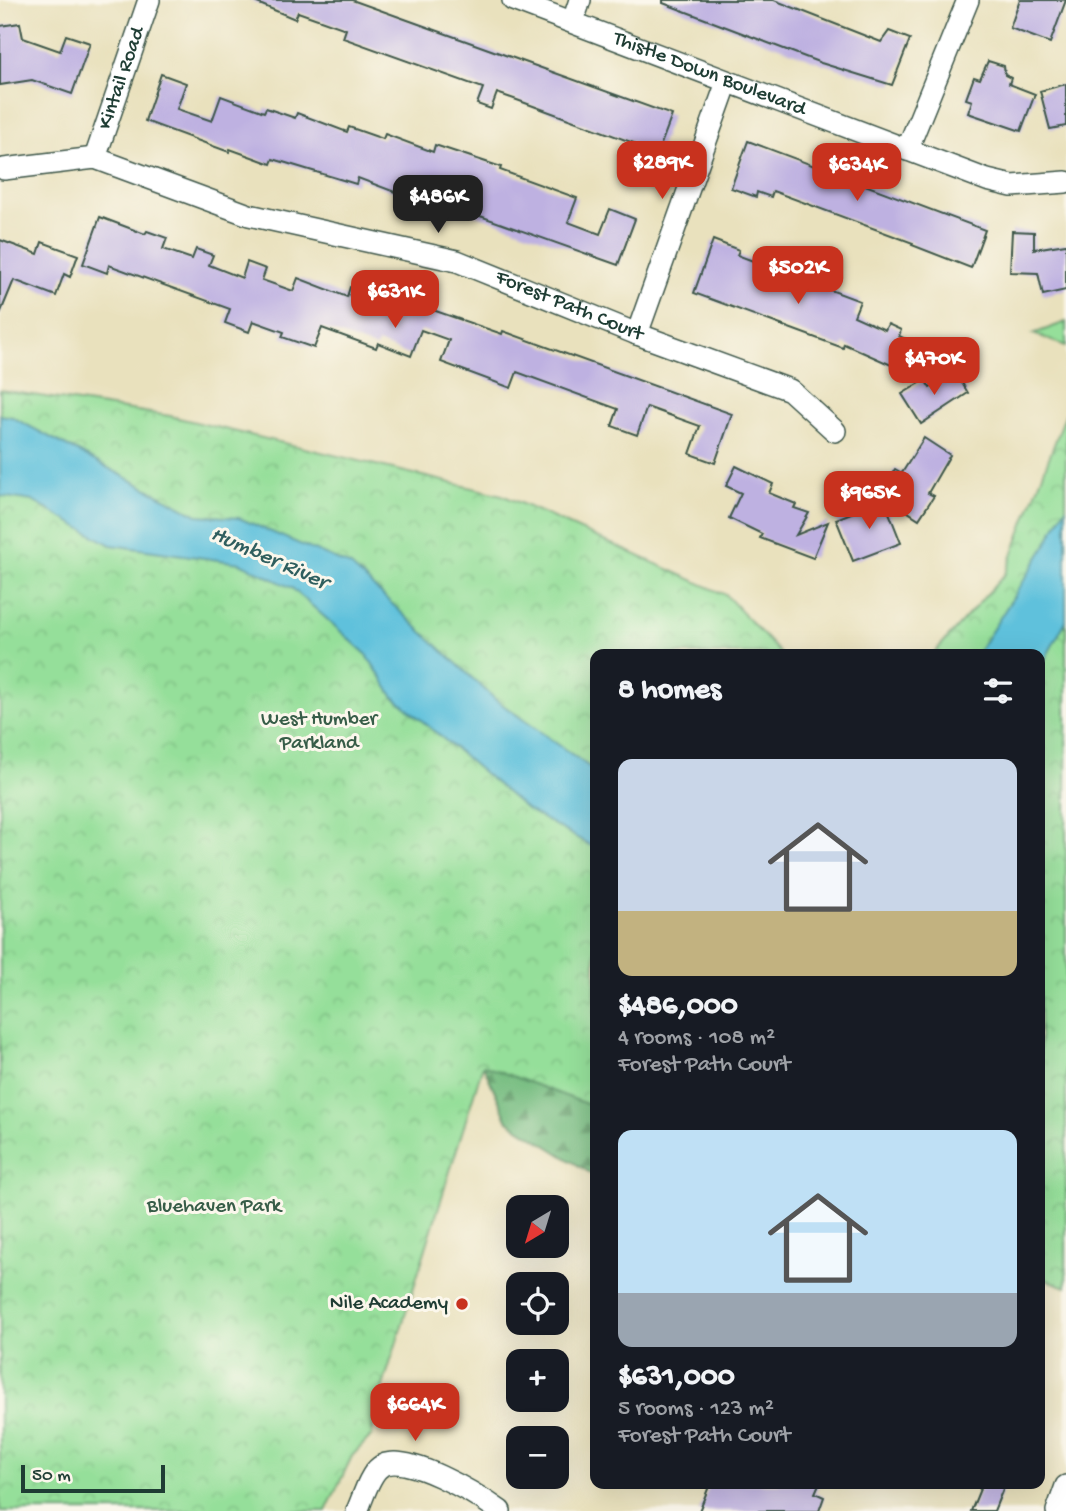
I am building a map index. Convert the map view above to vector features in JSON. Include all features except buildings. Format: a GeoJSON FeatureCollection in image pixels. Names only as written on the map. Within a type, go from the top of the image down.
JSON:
{"type":"FeatureCollection","features":[{"type":"Feature","properties":{"kind":"street","name":"Kintail Road"},"geometry":{"type":"LineString","coordinates":[[95,158],[149,0]]}},
{"type":"Feature","properties":{"kind":"street","name":"Thistle Down Boulevard"},"geometry":{"type":"LineString","coordinates":[[513,0],[908,150],[1012,186],[1066,182]]}},
{"type":"Feature","properties":{"kind":"street"},"geometry":{"type":"LineString","coordinates":[[573,21],[580,0]]}},
{"type":"Feature","properties":{"kind":"street"},"geometry":{"type":"LineString","coordinates":[[908,150],[968,0]]}},
{"type":"Feature","properties":{"kind":"street"},"geometry":{"type":"LineString","coordinates":[[637,334],[727,82]]}},
{"type":"Feature","properties":{"kind":"street","name":"Forest Path Court"},"geometry":{"type":"LineString","coordinates":[[4,169],[95,158],[249,215],[457,261],[637,334],[790,390],[835,431]]}},
{"type":"Feature","properties":{"kind":"street"},"geometry":{"type":"LineString","coordinates":[[357,1511],[379,1467],[392,1461],[407,1463],[428,1472],[500,1511]]}},
{"type":"Feature","properties":{"kind":"street"},"geometry":{"type":"LineString","coordinates":[[1057,1511],[1066,1486]]}},
{"type":"Feature","properties":{"kind":"green space"},"geometry":{"type":"Polygon","coordinates":[[[1066,322],[1066,346],[1033,334],[1066,322]]]}},
{"type":"Feature","properties":{"kind":"green space","name":"West Humber Parkland"},"geometry":{"type":"Polygon","coordinates":[[[0,390],[170,416],[502,495],[726,595],[776,649],[590,649],[590,1105],[483,1065],[374,1415],[372,1435],[352,1456],[326,1511],[0,1511],[0,390]]]}},
{"type":"Feature","properties":{"kind":"green space"},"geometry":{"type":"Polygon","coordinates":[[[1066,413],[1066,1287],[1045,1279],[1045,649],[938,649],[1005,574],[1066,413]]]}},
{"type":"Feature","properties":{"kind":"green space"},"geometry":{"type":"Polygon","coordinates":[[[483,1065],[590,1105],[590,1173],[508,1121],[483,1065]]]}},
{"type":"Feature","properties":{"kind":"water","name":"Humber River"},"geometry":{"type":"Polygon","coordinates":[[[0,415],[12,417],[197,515],[239,518],[351,566],[496,700],[590,767],[590,845],[526,809],[393,696],[366,654],[292,588],[240,563],[111,545],[32,501],[0,496],[0,415]]]}},
{"type":"Feature","properties":{"kind":"water"},"geometry":{"type":"Polygon","coordinates":[[[1066,507],[1066,621],[1045,659],[1045,649],[980,649],[1045,547],[1066,507]]]}},
{"type":"Feature","properties":{"kind":"place","name":"Nile Academy"},"geometry":{"type":"Point","coordinates":[462,1304]}},
{"type":"Feature","properties":{"kind":"park label","name":"Bluehaven Park"},"geometry":{"type":"Point","coordinates":[214,1207]}}]}
